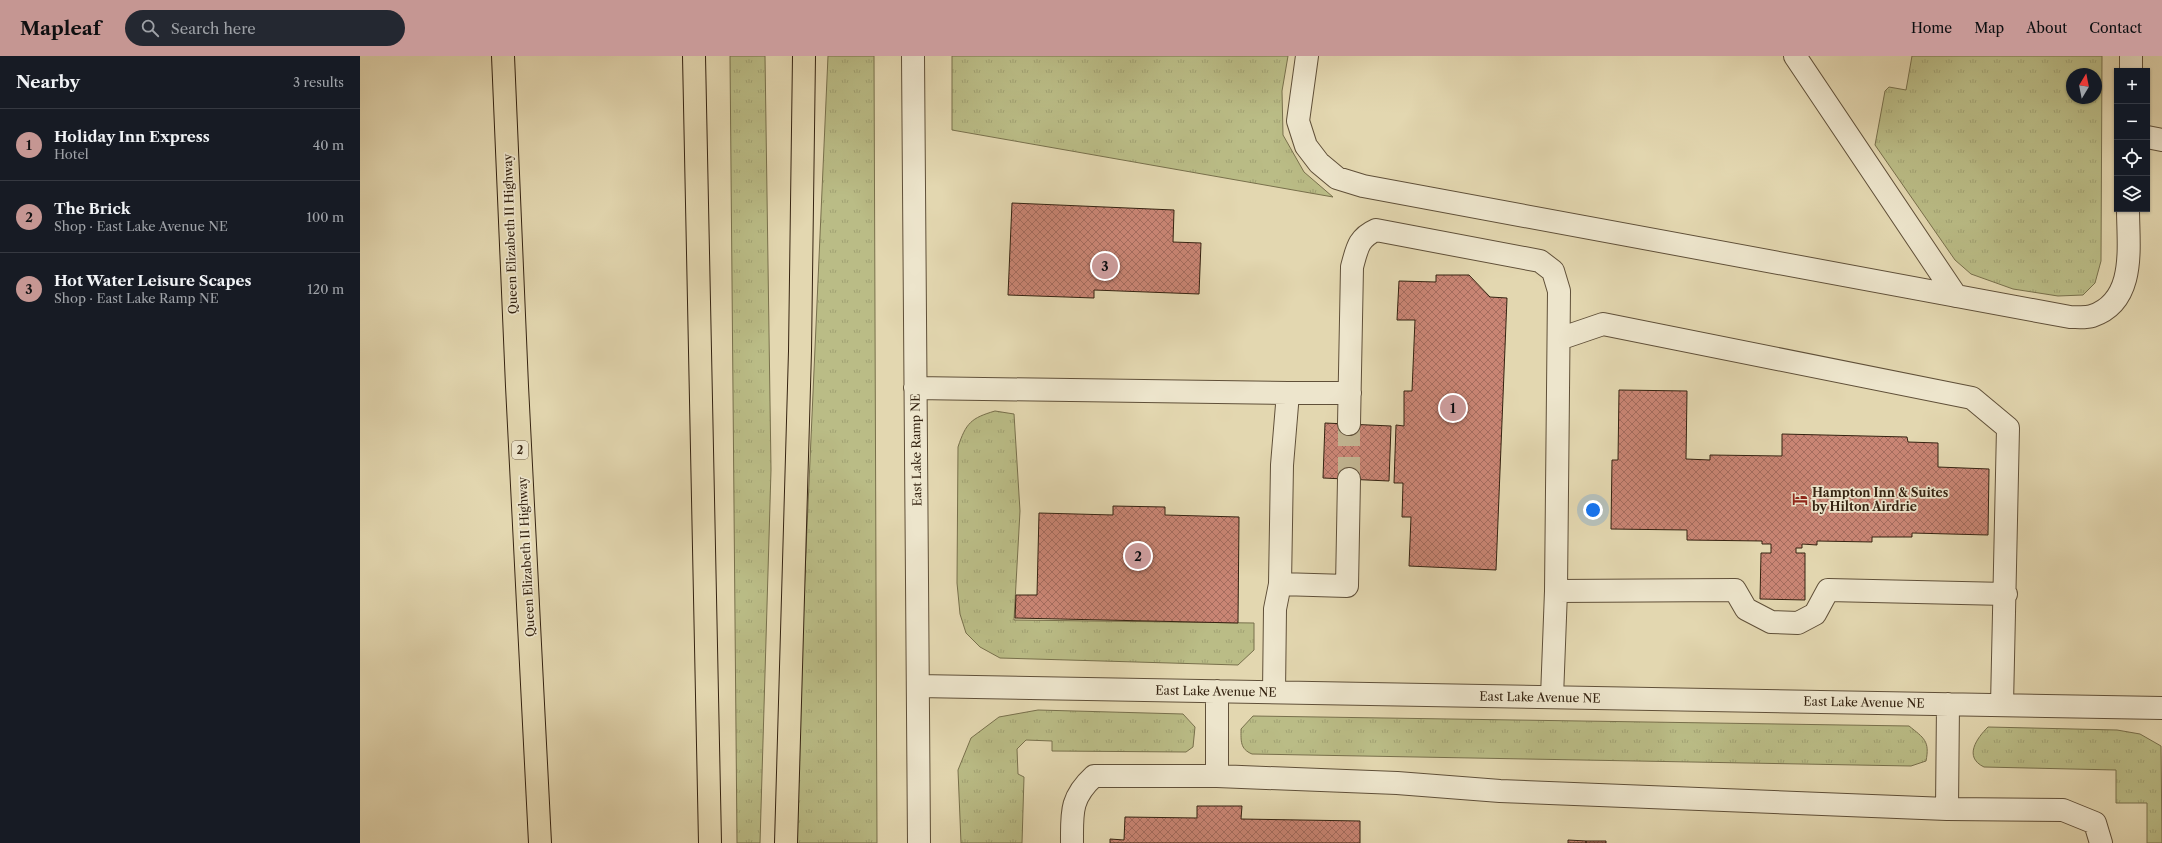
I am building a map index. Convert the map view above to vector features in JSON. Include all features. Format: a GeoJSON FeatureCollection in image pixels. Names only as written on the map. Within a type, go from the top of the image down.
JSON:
{"type":"FeatureCollection","features":[{"type":"Feature","properties":{"kind":"highway","name":"Queen Elizabeth II Highway"},"geometry":{"type":"LineString","coordinates":[[503,56],[517,386],[540,843]]}},
{"type":"Feature","properties":{"kind":"highway"},"geometry":{"type":"LineString","coordinates":[[694,56],[710,843]]}},
{"type":"Feature","properties":{"kind":"highway"},"geometry":{"type":"LineString","coordinates":[[800,56],[802,103]]}},
{"type":"Feature","properties":{"kind":"highway"},"geometry":{"type":"LineString","coordinates":[[786,843],[800,351],[802,103],[804,56]]}},
{"type":"Feature","properties":{"kind":"street","name":"East Lake Ramp NE"},"geometry":{"type":"LineString","coordinates":[[912,56],[919,843]]}},
{"type":"Feature","properties":{"kind":"street"},"geometry":{"type":"LineString","coordinates":[[1307,56],[1298,121],[1306,146],[1318,163],[1337,178],[1371,187],[2070,317],[2091,316],[2106,308],[2116,300],[2123,286],[2127,271],[2128,212]]}},
{"type":"Feature","properties":{"kind":"street"},"geometry":{"type":"LineString","coordinates":[[1795,56],[1956,296]]}},
{"type":"Feature","properties":{"kind":"street"},"geometry":{"type":"LineString","coordinates":[[2131,56],[2131,68]]}},
{"type":"Feature","properties":{"kind":"street"},"geometry":{"type":"LineString","coordinates":[[2150,138],[2162,140]]}},
{"type":"Feature","properties":{"kind":"street"},"geometry":{"type":"LineString","coordinates":[[1350,424],[1352,267],[1358,246],[1365,235],[1376,230],[1540,261],[1553,271],[1559,291],[1559,339],[1556,591],[1552,697]]}},
{"type":"Feature","properties":{"kind":"street"},"geometry":{"type":"LineString","coordinates":[[1559,339],[1603,324],[1972,398],[2008,428],[2006,594],[2002,705]]}},
{"type":"Feature","properties":{"kind":"street"},"geometry":{"type":"LineString","coordinates":[[915,388],[1350,393]]}},
{"type":"Feature","properties":{"kind":"street"},"geometry":{"type":"LineString","coordinates":[[1274,692],[1275,609],[1280,584],[1282,465],[1288,393]]}},
{"type":"Feature","properties":{"kind":"street"},"geometry":{"type":"LineString","coordinates":[[1280,584],[1347,586],[1349,479]]}},
{"type":"Feature","properties":{"kind":"street"},"geometry":{"type":"LineString","coordinates":[[1556,591],[1735,590],[1746,609],[1771,622],[1798,623],[1815,614],[1828,590],[2006,594]]}},
{"type":"Feature","properties":{"kind":"street","name":"East Lake Avenue NE"},"geometry":{"type":"LineString","coordinates":[[918,686],[2162,708]]}},
{"type":"Feature","properties":{"kind":"street"},"geometry":{"type":"LineString","coordinates":[[1217,691],[1217,776]]}},
{"type":"Feature","properties":{"kind":"street"},"geometry":{"type":"LineString","coordinates":[[1947,808],[1948,704]]}},
{"type":"Feature","properties":{"kind":"street"},"geometry":{"type":"LineString","coordinates":[[1072,843],[1072,811],[1076,796],[1082,787],[1094,776],[1217,776],[1397,783],[1500,791],[1947,808],[2063,810],[2095,823],[2101,843]]}},
{"type":"Feature","properties":{"kind":"green space"},"geometry":{"type":"Polygon","coordinates":[[[730,56],[765,56],[771,470],[760,843],[737,843],[730,56]]]}},
{"type":"Feature","properties":{"kind":"green space"},"geometry":{"type":"Polygon","coordinates":[[[828,56],[874,56],[877,843],[793,843],[828,56]]]}},
{"type":"Feature","properties":{"kind":"green space"},"geometry":{"type":"Polygon","coordinates":[[[952,56],[1288,56],[1282,91],[1283,135],[1304,172],[1333,197],[952,130],[952,56]]]}},
{"type":"Feature","properties":{"kind":"green space"},"geometry":{"type":"Polygon","coordinates":[[[1912,56],[2102,56],[2102,68],[2066,68],[2066,104],[2102,104],[2101,261],[2095,283],[2083,295],[2058,296],[2013,289],[1971,274],[1955,260],[1875,145],[1885,91],[1889,87],[1906,90],[1912,56]]]}},
{"type":"Feature","properties":{"kind":"green space"},"geometry":{"type":"Polygon","coordinates":[[[995,411],[1014,414],[1020,511],[1014,620],[1254,623],[1254,650],[1238,665],[1000,658],[980,647],[966,633],[960,614],[957,583],[958,447],[964,432],[970,423],[980,416],[995,411]]]}},
{"type":"Feature","properties":{"kind":"green space"},"geometry":{"type":"Polygon","coordinates":[[[1038,710],[1183,714],[1195,727],[1193,747],[1186,752],[1052,751],[1052,741],[1026,740],[1017,749],[1018,774],[1024,777],[1022,843],[961,843],[958,770],[971,738],[999,717],[1038,710]]]}},
{"type":"Feature","properties":{"kind":"green space"},"geometry":{"type":"Polygon","coordinates":[[[1253,716],[1909,726],[1925,740],[1927,754],[1926,761],[1911,766],[1252,754],[1243,747],[1241,741],[1241,729],[1253,716]]]}},
{"type":"Feature","properties":{"kind":"green space"},"geometry":{"type":"Polygon","coordinates":[[[1988,727],[2117,730],[2140,734],[2161,746],[2162,843],[2147,843],[2147,803],[2116,803],[2116,770],[1984,767],[1978,763],[1974,758],[1974,747],[1980,736],[1988,727]]]}},
{"type":"Feature","properties":{"kind":"building"},"geometry":{"type":"Polygon","coordinates":[[[1012,203],[1174,210],[1173,242],[1201,243],[1199,294],[1094,290],[1094,298],[1008,295],[1012,203]]]}},
{"type":"Feature","properties":{"kind":"building"},"geometry":{"type":"Polygon","coordinates":[[[1436,275],[1469,275],[1490,297],[1507,298],[1496,570],[1409,566],[1411,517],[1402,517],[1403,483],[1394,483],[1396,425],[1404,426],[1404,391],[1412,391],[1415,320],[1397,320],[1399,281],[1436,282],[1436,275]]]}},
{"type":"Feature","properties":{"kind":"building","name":"Hampton Inn & Suites by Hilton Airdrie"},"geometry":{"type":"Polygon","coordinates":[[[1619,390],[1687,391],[1686,459],[1710,460],[1710,455],[1782,456],[1782,434],[1907,437],[1908,442],[1938,443],[1938,467],[1989,469],[1988,535],[1912,533],[1912,537],[1872,537],[1872,542],[1817,541],[1817,545],[1802,544],[1802,548],[1796,548],[1796,553],[1805,553],[1805,600],[1760,599],[1761,553],[1771,553],[1771,544],[1762,544],[1762,541],[1687,540],[1687,530],[1611,529],[1612,460],[1618,460],[1619,390]]]}},
{"type":"Feature","properties":{"kind":"building"},"geometry":{"type":"Polygon","coordinates":[[[1325,423],[1391,426],[1389,481],[1323,478],[1325,423]]]}},
{"type":"Feature","properties":{"kind":"building"},"geometry":{"type":"Polygon","coordinates":[[[1113,506],[1165,507],[1165,515],[1239,517],[1238,623],[1015,618],[1016,595],[1037,595],[1039,513],[1113,515],[1113,506]]]}},
{"type":"Feature","properties":{"kind":"building"},"geometry":{"type":"Polygon","coordinates":[[[1197,806],[1242,806],[1241,819],[1360,821],[1360,843],[1110,843],[1110,839],[1124,840],[1125,817],[1197,818],[1197,806]]]}},
{"type":"Feature","properties":{"kind":"building"},"geometry":{"type":"Polygon","coordinates":[[[1568,840],[1586,841],[1586,843],[1568,843],[1568,840]]]}},
{"type":"Feature","properties":{"kind":"building"},"geometry":{"type":"Polygon","coordinates":[[[1586,841],[1606,841],[1606,843],[1586,843],[1586,841]]]}},
{"type":"Feature","properties":{"kind":"tunnel"},"geometry":{"type":"LineString","coordinates":[[1349,424],[1349,479]]}},
{"type":"Feature","properties":{"kind":"place","name":"Hot Water Leisure Scapes"},"geometry":{"type":"Point","coordinates":[1105,266]}},
{"type":"Feature","properties":{"kind":"place","name":"Holiday Inn Express"},"geometry":{"type":"Point","coordinates":[1453,408]}},
{"type":"Feature","properties":{"kind":"place","name":"Hampton Inn & Suites by Hilton Airdrie"},"geometry":{"type":"Point","coordinates":[1800,499]}},
{"type":"Feature","properties":{"kind":"place","name":"The Brick"},"geometry":{"type":"Point","coordinates":[1138,556]}}]}
